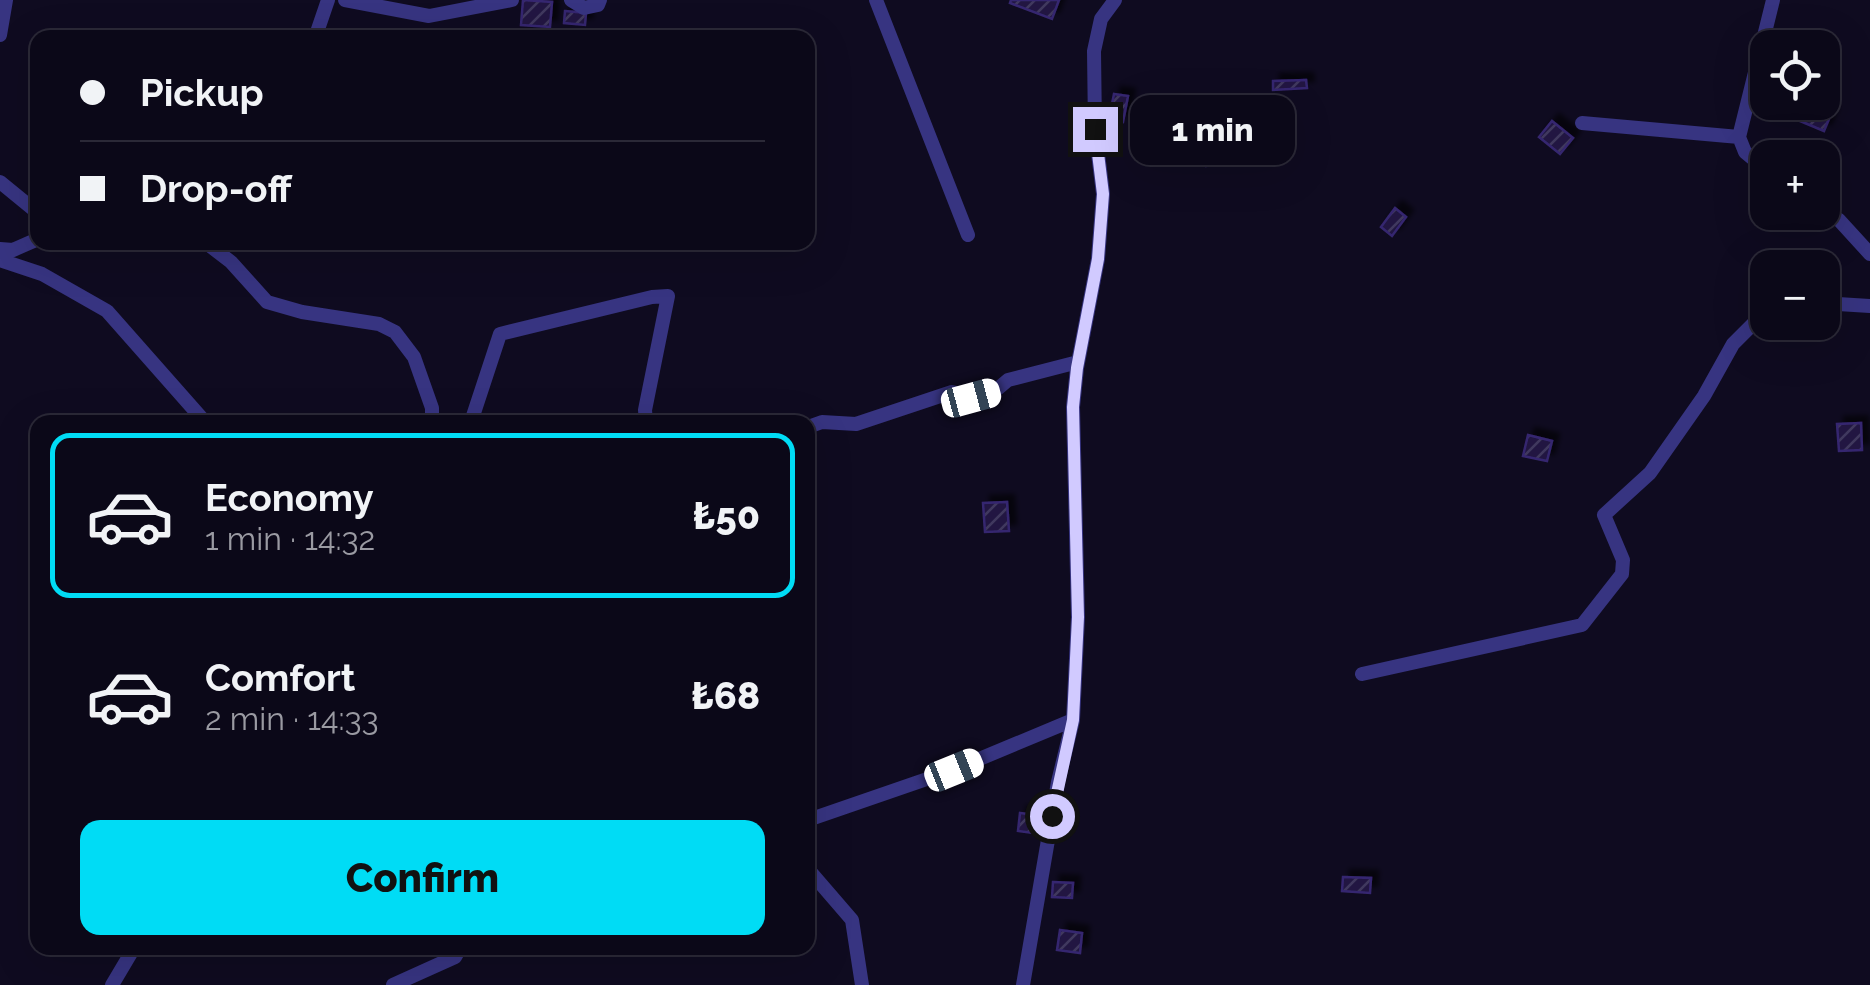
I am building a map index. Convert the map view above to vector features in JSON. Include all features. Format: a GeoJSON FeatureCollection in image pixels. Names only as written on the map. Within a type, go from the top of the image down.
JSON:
{"type":"FeatureCollection","features":[{"type":"Feature","properties":{"kind":"street"},"geometry":{"type":"LineString","coordinates":[[0,36],[6,0]]}},
{"type":"Feature","properties":{"kind":"street"},"geometry":{"type":"LineString","coordinates":[[318,30],[328,0]]}},
{"type":"Feature","properties":{"kind":"street"},"geometry":{"type":"LineString","coordinates":[[345,0],[429,16],[512,0]]}},
{"type":"Feature","properties":{"kind":"street"},"geometry":{"type":"LineString","coordinates":[[571,0],[584,8],[598,5],[600,0]]}},
{"type":"Feature","properties":{"kind":"street"},"geometry":{"type":"LineString","coordinates":[[876,0],[968,235]]}},
{"type":"Feature","properties":{"kind":"street"},"geometry":{"type":"LineString","coordinates":[[1024,985],[1058,782],[1073,720],[1078,617],[1073,407],[1098,259],[1103,194],[1095,129],[1094,51],[1101,20],[1115,0]]}},
{"type":"Feature","properties":{"kind":"street"},"geometry":{"type":"LineString","coordinates":[[1750,155],[1738,137],[1773,0]]}},
{"type":"Feature","properties":{"kind":"street"},"geometry":{"type":"LineString","coordinates":[[1582,123],[1738,137]]}},
{"type":"Feature","properties":{"kind":"street"},"geometry":{"type":"LineString","coordinates":[[0,182],[30,206]]}},
{"type":"Feature","properties":{"kind":"street"},"geometry":{"type":"LineString","coordinates":[[1840,221],[1870,254]]}},
{"type":"Feature","properties":{"kind":"street"},"geometry":{"type":"LineString","coordinates":[[0,249],[13,250],[30,243]]}},
{"type":"Feature","properties":{"kind":"street"},"geometry":{"type":"LineString","coordinates":[[216,250],[232,262],[267,302],[302,312],[379,324],[394,332],[414,357],[432,415]]}},
{"type":"Feature","properties":{"kind":"street"},"geometry":{"type":"LineString","coordinates":[[0,260],[42,274],[107,312],[199,415]]}},
{"type":"Feature","properties":{"kind":"street"},"geometry":{"type":"LineString","coordinates":[[473,415],[500,334],[668,296],[645,415]]}},
{"type":"Feature","properties":{"kind":"street"},"geometry":{"type":"LineString","coordinates":[[1840,304],[1870,306]]}},
{"type":"Feature","properties":{"kind":"street"},"geometry":{"type":"LineString","coordinates":[[1362,674],[1582,625],[1622,574],[1624,560],[1604,515],[1650,473],[1704,396],[1734,344],[1750,328]]}},
{"type":"Feature","properties":{"kind":"street"},"geometry":{"type":"LineString","coordinates":[[815,424],[856,424],[952,392],[971,398],[995,391],[1008,380],[1078,362]]}},
{"type":"Feature","properties":{"kind":"street"},"geometry":{"type":"LineString","coordinates":[[815,818],[954,770],[1073,720]]}},
{"type":"Feature","properties":{"kind":"street"},"geometry":{"type":"LineString","coordinates":[[815,877],[852,920],[862,985]]}},
{"type":"Feature","properties":{"kind":"street"},"geometry":{"type":"LineString","coordinates":[[112,985],[130,955]]}},
{"type":"Feature","properties":{"kind":"street"},"geometry":{"type":"LineString","coordinates":[[394,985],[455,955]]}},
{"type":"Feature","properties":{"kind":"building"},"geometry":{"type":"Polygon","coordinates":[[[523,0],[552,2],[550,27],[521,25],[523,0]]]}},
{"type":"Feature","properties":{"kind":"building"},"geometry":{"type":"Polygon","coordinates":[[[1059,0],[1052,19],[1010,3],[1059,0]]]}},
{"type":"Feature","properties":{"kind":"building"},"geometry":{"type":"Polygon","coordinates":[[[565,11],[586,13],[585,25],[564,23],[565,11]]]}},
{"type":"Feature","properties":{"kind":"building"},"geometry":{"type":"Polygon","coordinates":[[[1306,80],[1307,88],[1273,90],[1273,81],[1306,80]]]}},
{"type":"Feature","properties":{"kind":"building"},"geometry":{"type":"Polygon","coordinates":[[[1114,94],[1128,96],[1123,122],[1109,119],[1114,94]]]}},
{"type":"Feature","properties":{"kind":"building"},"geometry":{"type":"Polygon","coordinates":[[[1800,120],[1829,120],[1824,131],[1800,120]]]}},
{"type":"Feature","properties":{"kind":"building"},"geometry":{"type":"Polygon","coordinates":[[[1552,121],[1573,138],[1560,154],[1539,137],[1552,121]]]}},
{"type":"Feature","properties":{"kind":"building"},"geometry":{"type":"Polygon","coordinates":[[[1245,144],[1247,159],[1259,158],[1260,162],[1206,166],[1204,147],[1245,144]]]}},
{"type":"Feature","properties":{"kind":"building"},"geometry":{"type":"Polygon","coordinates":[[[1395,208],[1406,217],[1392,236],[1381,227],[1395,208]]]}},
{"type":"Feature","properties":{"kind":"building"},"geometry":{"type":"Polygon","coordinates":[[[1861,423],[1862,450],[1839,451],[1837,424],[1861,423]]]}},
{"type":"Feature","properties":{"kind":"building"},"geometry":{"type":"Polygon","coordinates":[[[1528,435],[1552,441],[1547,461],[1523,456],[1528,435]]]}},
{"type":"Feature","properties":{"kind":"building"},"geometry":{"type":"Polygon","coordinates":[[[1007,502],[1009,531],[985,532],[983,503],[1007,502]]]}},
{"type":"Feature","properties":{"kind":"building"},"geometry":{"type":"Polygon","coordinates":[[[1020,813],[1036,815],[1034,833],[1018,831],[1020,813]]]}},
{"type":"Feature","properties":{"kind":"building"},"geometry":{"type":"Polygon","coordinates":[[[1343,877],[1371,878],[1370,893],[1342,891],[1343,877]]]}},
{"type":"Feature","properties":{"kind":"building"},"geometry":{"type":"Polygon","coordinates":[[[1053,882],[1073,883],[1072,898],[1052,897],[1053,882]]]}},
{"type":"Feature","properties":{"kind":"building"},"geometry":{"type":"Polygon","coordinates":[[[1060,930],[1082,933],[1080,953],[1057,950],[1060,930]]]}},
{"type":"Feature","properties":{"kind":"route"},"geometry":{"type":"LineString","coordinates":[[1052,816],[1073,720],[1078,617],[1073,407],[1098,259],[1103,194],[1095,129]]}}]}
